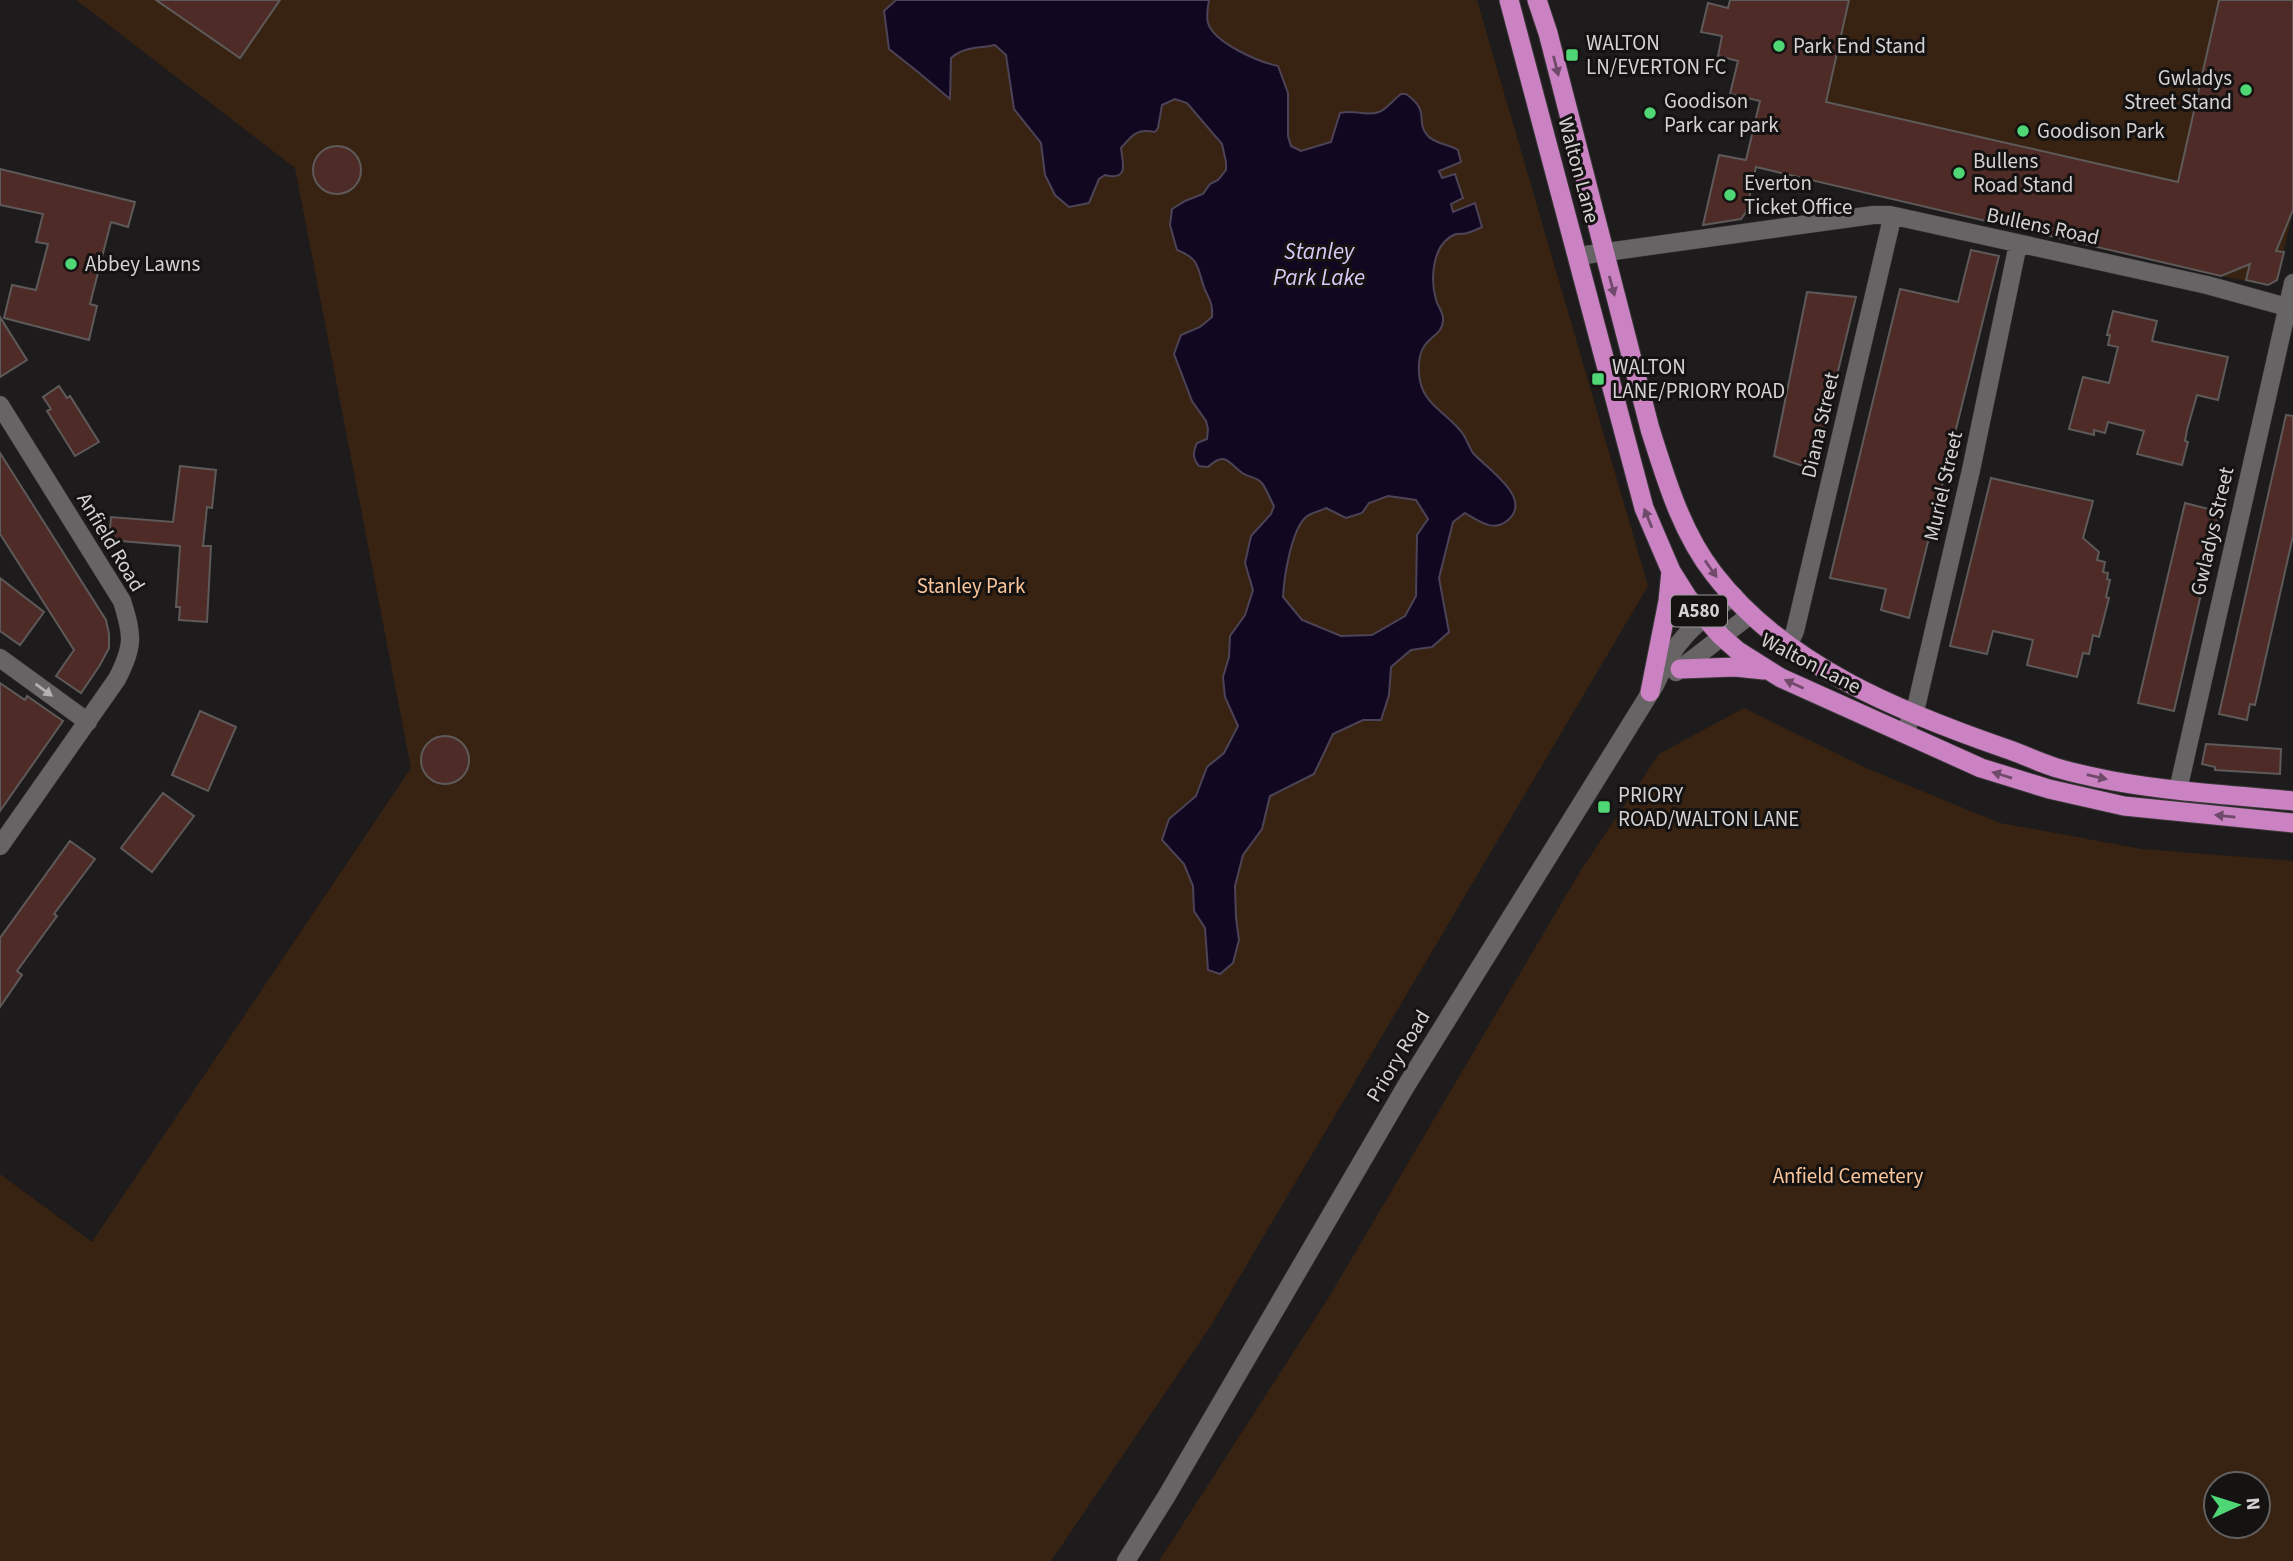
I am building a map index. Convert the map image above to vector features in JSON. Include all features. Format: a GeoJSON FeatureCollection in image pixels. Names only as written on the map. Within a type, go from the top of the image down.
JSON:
{"type":"FeatureCollection","features":[{"type":"Feature","properties":{"kind":"highway","name":"Walton Lane"},"geometry":{"type":"LineString","coordinates":[[1509,0],[1644,508],[1671,571],[1688,598],[1721,636],[1738,651],[1769,671],[1981,768],[2049,789],[2124,807],[2293,823]]}},
{"type":"Feature","properties":{"kind":"highway","name":"Walton Lane"},"geometry":{"type":"LineString","coordinates":[[1537,0],[1548,33],[1650,429],[1673,497],[1682,519],[1714,574],[1750,615],[1809,660],[1837,677],[1913,713],[2052,767],[2113,781],[2293,801]]}},
{"type":"Feature","properties":{"kind":"highway"},"geometry":{"type":"LineString","coordinates":[[1653,688],[1671,571]]}},
{"type":"Feature","properties":{"kind":"highway"},"geometry":{"type":"LineString","coordinates":[[1680,669],[1735,667],[1769,671]]}},
{"type":"Feature","properties":{"kind":"street","name":"Bullens Road"},"geometry":{"type":"LineString","coordinates":[[1578,256],[1873,215],[1890,215],[2207,285],[2287,307]]}},
{"type":"Feature","properties":{"kind":"street","name":"Diana Street"},"geometry":{"type":"LineString","coordinates":[[1789,644],[1795,631],[1874,297],[1890,227],[1890,215]]}},
{"type":"Feature","properties":{"kind":"street","name":"Muriel Street"},"geometry":{"type":"LineString","coordinates":[[1905,735],[1913,713],[1971,470],[2018,244]]}},
{"type":"Feature","properties":{"kind":"street","name":"Gwladys Street"},"geometry":{"type":"LineString","coordinates":[[2178,790],[2293,283]]}},
{"type":"Feature","properties":{"kind":"street","name":"Anfield Road"},"geometry":{"type":"LineString","coordinates":[[0,405],[122,601],[132,632],[127,659],[117,679],[0,846]]}},
{"type":"Feature","properties":{"kind":"street","name":"Priory Road"},"geometry":{"type":"LineString","coordinates":[[1126,1561],[1406,1086],[1653,688],[1667,657],[1704,617],[1734,596]]}},
{"type":"Feature","properties":{"kind":"street"},"geometry":{"type":"LineString","coordinates":[[1653,688],[1750,615]]}},
{"type":"Feature","properties":{"kind":"street"},"geometry":{"type":"LineString","coordinates":[[0,658],[88,722]]}},
{"type":"Feature","properties":{"kind":"green space","name":"Stanley Park"},"geometry":{"type":"Polygon","coordinates":[[[76,0],[1477,0],[1648,586],[1210,1327],[1051,1561],[0,1561],[0,1174],[92,1242],[411,768],[295,168],[76,0]]]}},
{"type":"Feature","properties":{"kind":"green space","name":"Goodison Park"},"geometry":{"type":"Polygon","coordinates":[[[1730,0],[2293,0],[2293,210],[2277,280],[2268,285],[2221,276],[1745,164],[1760,101],[1730,94],[1737,61],[1718,56],[1722,36],[1701,32],[1708,3],[1728,8],[1730,0]]]}},
{"type":"Feature","properties":{"kind":"green space","name":"Anfield Cemetery"},"geometry":{"type":"Polygon","coordinates":[[[1744,708],[1868,769],[2000,823],[2142,849],[2293,861],[2293,1561],[1159,1561],[1329,1297],[1581,870],[1659,754],[1744,708]]]}},
{"type":"Feature","properties":{"kind":"water","name":"Stanley Park Lake"},"geometry":{"type":"Polygon","coordinates":[[[896,0],[1209,0],[1208,23],[1219,38],[1249,56],[1278,66],[1288,93],[1288,136],[1291,146],[1301,151],[1331,142],[1340,113],[1379,112],[1401,94],[1406,94],[1421,111],[1422,126],[1428,136],[1458,150],[1461,162],[1439,171],[1442,178],[1455,174],[1463,198],[1451,204],[1453,212],[1475,203],[1482,227],[1456,234],[1442,245],[1438,253],[1433,282],[1436,300],[1443,315],[1442,324],[1421,353],[1420,381],[1432,404],[1458,427],[1473,453],[1512,493],[1514,511],[1508,520],[1497,526],[1486,524],[1465,513],[1453,522],[1439,578],[1449,632],[1432,647],[1411,650],[1391,667],[1389,695],[1381,720],[1363,720],[1333,734],[1314,774],[1270,796],[1262,829],[1243,855],[1235,886],[1239,940],[1233,963],[1220,974],[1208,970],[1205,928],[1194,911],[1193,886],[1184,864],[1162,840],[1169,819],[1196,796],[1207,767],[1224,753],[1238,726],[1225,697],[1223,677],[1229,657],[1230,636],[1245,615],[1253,590],[1245,563],[1251,536],[1271,514],[1274,506],[1262,483],[1244,474],[1226,460],[1218,460],[1208,467],[1199,466],[1197,463],[1194,458],[1195,449],[1197,443],[1207,439],[1208,429],[1206,421],[1192,401],[1174,354],[1181,335],[1200,327],[1212,317],[1212,313],[1197,266],[1185,253],[1177,250],[1170,225],[1172,209],[1203,194],[1226,170],[1222,144],[1187,103],[1175,99],[1162,105],[1155,132],[1135,134],[1121,148],[1121,173],[1118,176],[1105,175],[1099,179],[1089,203],[1069,207],[1055,195],[1045,175],[1041,143],[1014,109],[1006,55],[995,45],[956,54],[951,58],[950,99],[889,49],[884,11],[896,0]],[[1388,496],[1369,503],[1362,513],[1346,518],[1326,508],[1306,517],[1292,543],[1283,597],[1302,620],[1341,636],[1372,635],[1405,616],[1416,596],[1417,535],[1428,519],[1416,500],[1388,496]]]}},
{"type":"Feature","properties":{"kind":"building"},"geometry":{"type":"Polygon","coordinates":[[[156,0],[280,0],[240,58],[156,0]]]}},
{"type":"Feature","properties":{"kind":"building"},"geometry":{"type":"Polygon","coordinates":[[[1730,0],[1849,0],[1826,102],[2178,182],[2219,0],[2293,0],[2293,210],[2276,251],[2284,252],[2277,280],[2268,285],[2246,280],[2250,264],[2221,276],[1756,167],[1746,212],[1741,219],[1703,225],[1719,155],[1746,160],[1760,101],[1730,94],[1738,61],[1718,56],[1722,36],[1701,32],[1708,3],[1728,8],[1730,0]]]}},
{"type":"Feature","properties":{"kind":"building"},"geometry":{"type":"Polygon","coordinates":[[[337,146],[354,153],[361,170],[354,187],[337,194],[320,187],[313,170],[320,153],[337,146]]]}},
{"type":"Feature","properties":{"kind":"building","name":"Abbey Lawns"},"geometry":{"type":"Polygon","coordinates":[[[0,169],[135,202],[128,227],[111,222],[90,304],[97,306],[89,340],[4,318],[12,285],[36,290],[48,244],[36,242],[43,214],[0,205],[0,169]]]}},
{"type":"Feature","properties":{"kind":"building"},"geometry":{"type":"Polygon","coordinates":[[[1971,250],[1999,256],[1909,618],[1881,610],[1886,589],[1830,578],[1900,289],[1958,302],[1971,250]]]}},
{"type":"Feature","properties":{"kind":"building"},"geometry":{"type":"Polygon","coordinates":[[[1807,292],[1856,297],[1814,470],[1774,456],[1807,292]]]}},
{"type":"Feature","properties":{"kind":"building"},"geometry":{"type":"Polygon","coordinates":[[[2113,311],[2157,321],[2152,341],[2228,357],[2218,400],[2197,395],[2187,430],[2185,441],[2188,442],[2182,465],[2137,454],[2144,431],[2108,422],[2105,433],[2094,430],[2094,435],[2069,429],[2083,377],[2109,383],[2118,347],[2108,345],[2110,335],[2107,335],[2113,311]]]}},
{"type":"Feature","properties":{"kind":"building"},"geometry":{"type":"Polygon","coordinates":[[[0,317],[27,360],[0,377],[0,317]]]}},
{"type":"Feature","properties":{"kind":"building"},"geometry":{"type":"Polygon","coordinates":[[[59,386],[67,398],[70,396],[99,442],[75,456],[47,411],[51,409],[43,397],[59,386]]]}},
{"type":"Feature","properties":{"kind":"building"},"geometry":{"type":"Polygon","coordinates":[[[2286,415],[2293,416],[2293,536],[2255,705],[2250,704],[2247,720],[2219,714],[2286,415]]]}},
{"type":"Feature","properties":{"kind":"building"},"geometry":{"type":"Polygon","coordinates":[[[0,453],[106,620],[109,648],[81,693],[56,676],[74,650],[0,534],[0,453]]]}},
{"type":"Feature","properties":{"kind":"building"},"geometry":{"type":"Polygon","coordinates":[[[180,466],[216,470],[212,508],[207,507],[203,546],[211,546],[207,622],[179,620],[180,607],[176,607],[180,546],[109,540],[111,517],[173,522],[180,466]]]}},
{"type":"Feature","properties":{"kind":"building"},"geometry":{"type":"Polygon","coordinates":[[[1991,478],[2093,501],[2083,538],[2099,552],[2097,560],[2105,562],[2103,572],[2108,573],[2107,579],[2110,580],[2106,597],[2109,598],[2099,637],[2093,635],[2089,654],[2083,653],[2077,677],[2027,665],[2033,640],[1993,631],[1987,654],[1950,646],[1991,478]]]}},
{"type":"Feature","properties":{"kind":"building"},"geometry":{"type":"Polygon","coordinates":[[[2185,503],[2220,512],[2174,711],[2138,703],[2185,503]]]}},
{"type":"Feature","properties":{"kind":"building"},"geometry":{"type":"Polygon","coordinates":[[[0,578],[44,612],[20,645],[0,631],[0,578]]]}},
{"type":"Feature","properties":{"kind":"building"},"geometry":{"type":"Polygon","coordinates":[[[0,683],[25,700],[27,696],[63,721],[0,811],[0,683]]]}},
{"type":"Feature","properties":{"kind":"building"},"geometry":{"type":"Polygon","coordinates":[[[200,711],[236,727],[208,791],[172,775],[200,711]]]}},
{"type":"Feature","properties":{"kind":"building"},"geometry":{"type":"Polygon","coordinates":[[[445,736],[462,743],[469,760],[462,777],[445,784],[428,777],[421,760],[428,743],[445,736]]]}},
{"type":"Feature","properties":{"kind":"building"},"geometry":{"type":"Polygon","coordinates":[[[2206,744],[2281,749],[2280,774],[2215,770],[2215,767],[2202,764],[2206,744]]]}},
{"type":"Feature","properties":{"kind":"building"},"geometry":{"type":"Polygon","coordinates":[[[163,793],[194,816],[152,872],[121,848],[163,793]]]}},
{"type":"Feature","properties":{"kind":"building"},"geometry":{"type":"Polygon","coordinates":[[[70,841],[95,859],[54,914],[57,916],[17,971],[22,975],[0,1007],[0,938],[70,841]]]}},
{"type":"Feature","properties":{"kind":"place","name":"Park End Stand"},"geometry":{"type":"Point","coordinates":[1779,46]}},
{"type":"Feature","properties":{"kind":"place","name":"WALTON LN/EVERTON FC"},"geometry":{"type":"Point","coordinates":[1572,55]}},
{"type":"Feature","properties":{"kind":"place","name":"Gwladys Street Stand"},"geometry":{"type":"Point","coordinates":[2246,90]}},
{"type":"Feature","properties":{"kind":"place","name":"Goodison Park car park"},"geometry":{"type":"Point","coordinates":[1650,113]}},
{"type":"Feature","properties":{"kind":"place","name":"Goodison Park"},"geometry":{"type":"Point","coordinates":[2023,131]}},
{"type":"Feature","properties":{"kind":"place","name":"Bullens Road Stand"},"geometry":{"type":"Point","coordinates":[1959,173]}},
{"type":"Feature","properties":{"kind":"place","name":"Everton Ticket Office"},"geometry":{"type":"Point","coordinates":[1730,195]}},
{"type":"Feature","properties":{"kind":"place","name":"Abbey Lawns"},"geometry":{"type":"Point","coordinates":[71,264]}},
{"type":"Feature","properties":{"kind":"place","name":"WALTON LANE/PRIORY ROAD"},"geometry":{"type":"Point","coordinates":[1598,379]}},
{"type":"Feature","properties":{"kind":"place","name":"PRIORY ROAD/WALTON LANE"},"geometry":{"type":"Point","coordinates":[1604,807]}}]}
